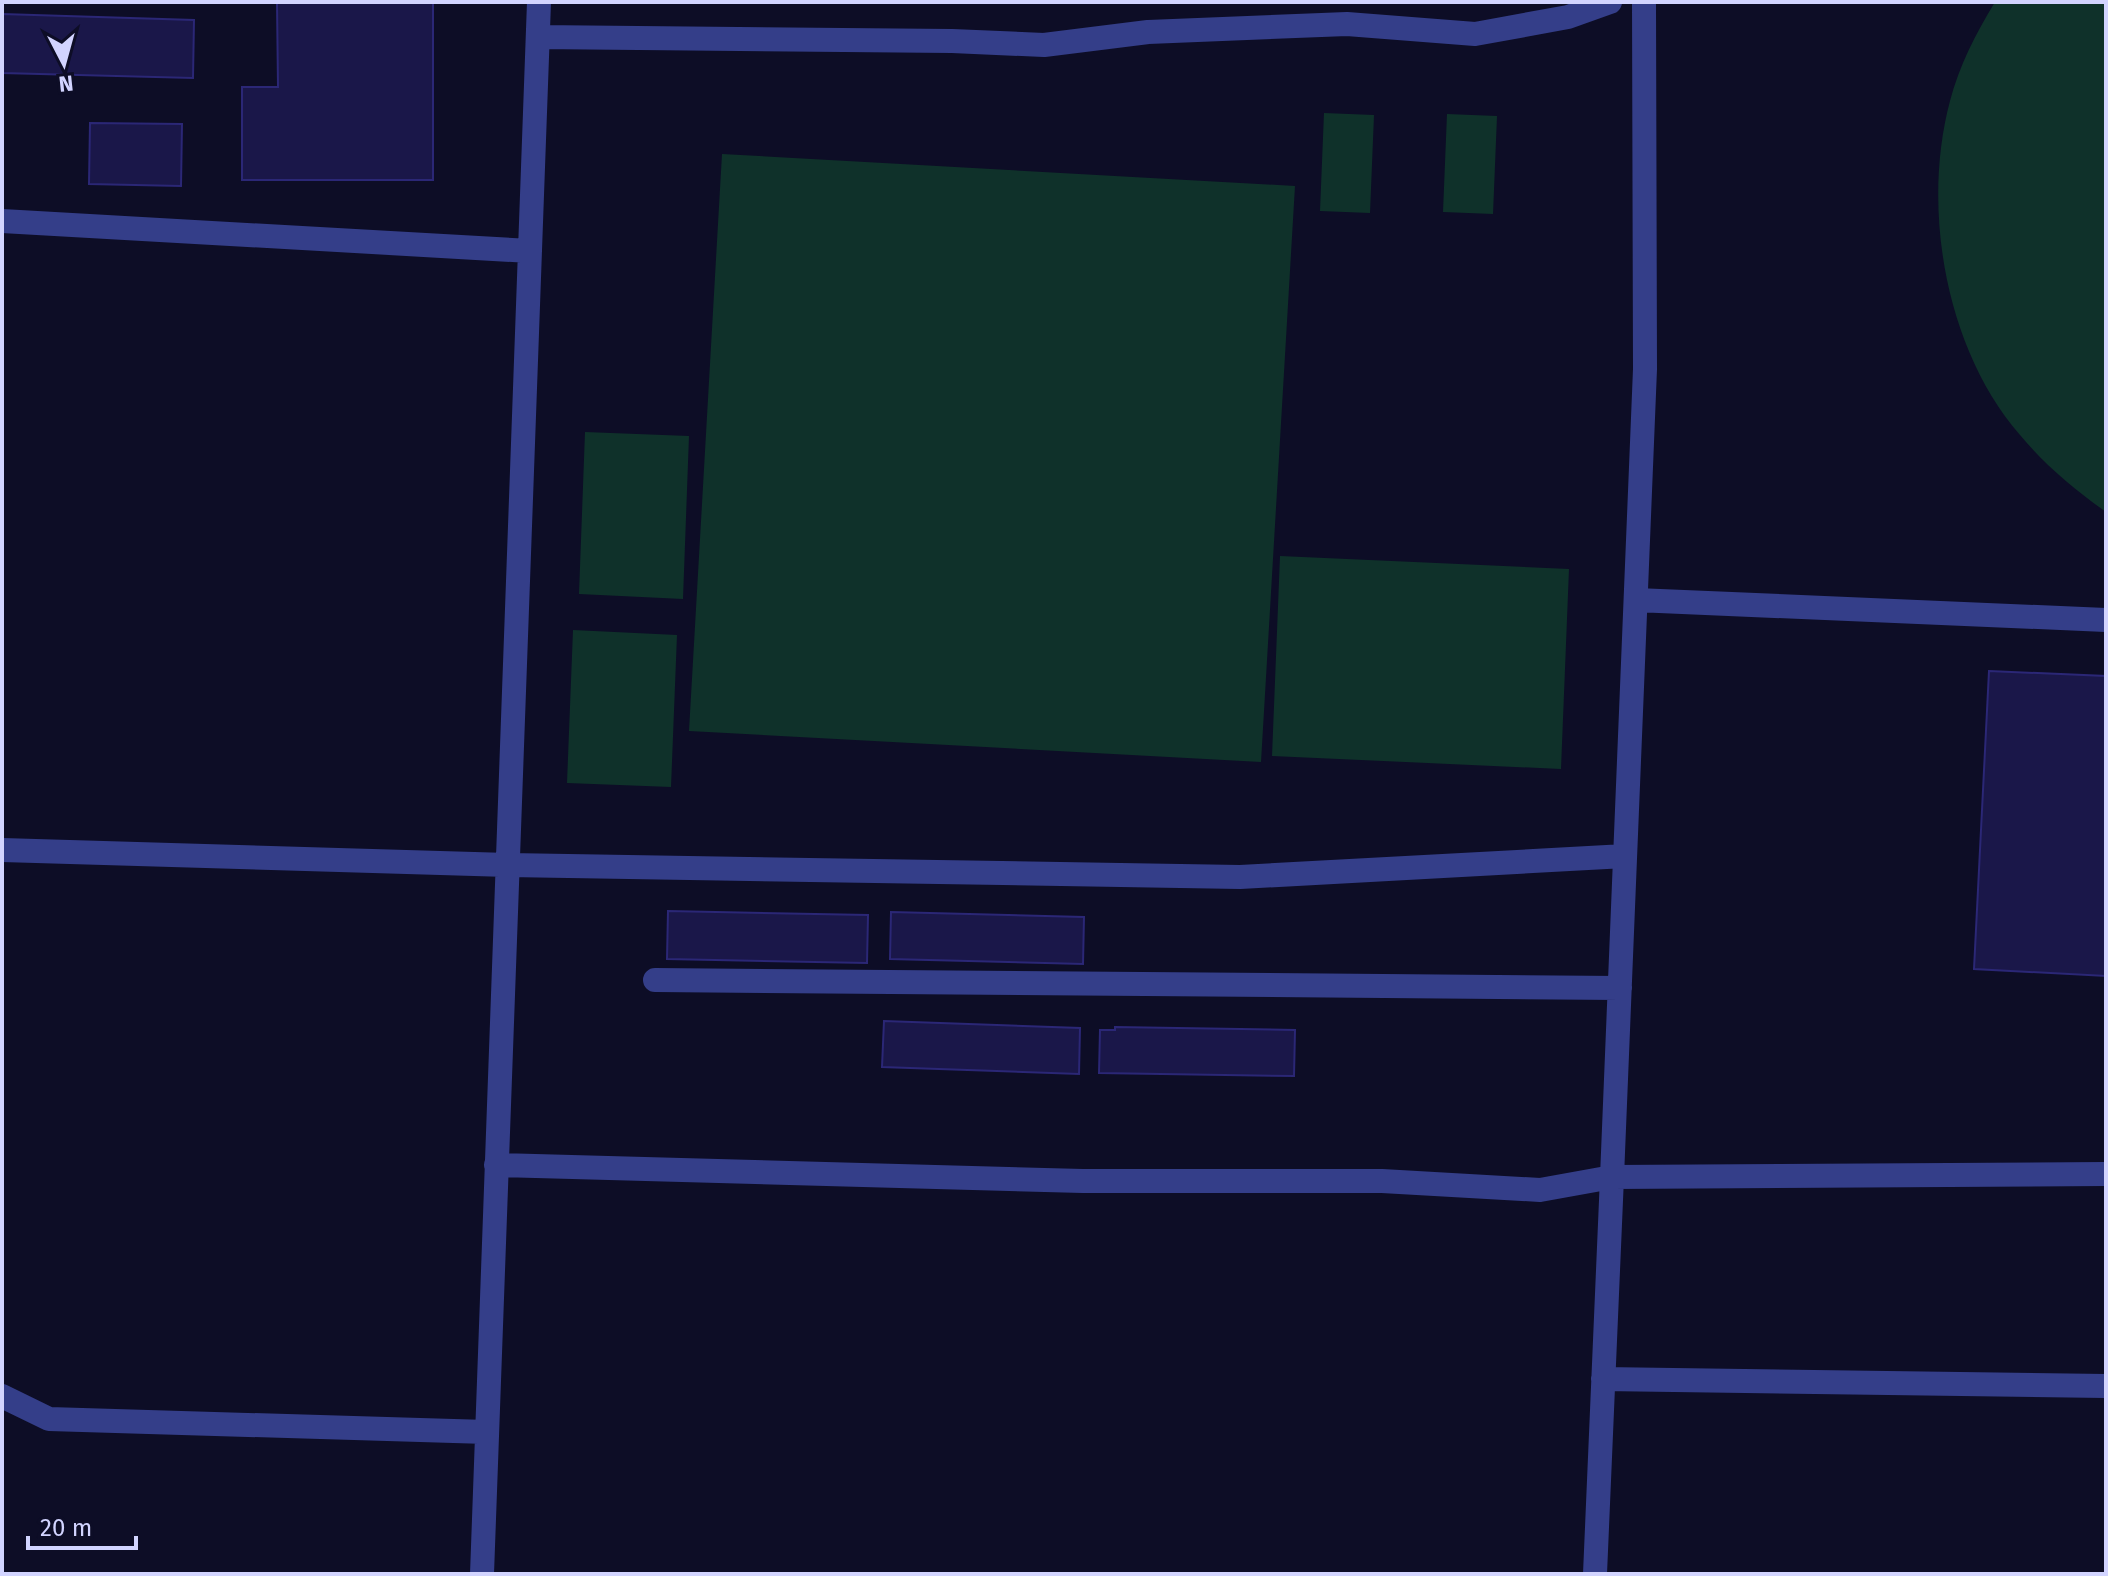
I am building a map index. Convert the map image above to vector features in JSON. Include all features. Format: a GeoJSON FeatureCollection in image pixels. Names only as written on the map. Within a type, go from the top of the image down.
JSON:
{"type":"FeatureCollection","features":[{"type":"Feature","properties":{"kind":"street"},"geometry":{"type":"LineString","coordinates":[[482,1574],[539,2]]}},
{"type":"Feature","properties":{"kind":"street"},"geometry":{"type":"LineString","coordinates":[[538,37],[952,41],[1044,45],[1148,32],[1347,24],[1475,34],[1568,17],[1610,2]]}},
{"type":"Feature","properties":{"kind":"street"},"geometry":{"type":"LineString","coordinates":[[1595,1574],[1645,369],[1644,2]]}},
{"type":"Feature","properties":{"kind":"street"},"geometry":{"type":"LineString","coordinates":[[2,221],[530,251]]}},
{"type":"Feature","properties":{"kind":"street"},"geometry":{"type":"LineString","coordinates":[[1636,600],[2106,620]]}},
{"type":"Feature","properties":{"kind":"street"},"geometry":{"type":"LineString","coordinates":[[2,850],[508,865],[1240,877],[1625,856]]}},
{"type":"Feature","properties":{"kind":"street"},"geometry":{"type":"LineString","coordinates":[[655,980],[1620,988]]}},
{"type":"Feature","properties":{"kind":"street"},"geometry":{"type":"LineString","coordinates":[[496,1165],[1083,1181],[1382,1181],[1540,1190],[1612,1177],[2106,1174]]}},
{"type":"Feature","properties":{"kind":"street"},"geometry":{"type":"LineString","coordinates":[[1603,1379],[2106,1386]]}},
{"type":"Feature","properties":{"kind":"street"},"geometry":{"type":"LineString","coordinates":[[2,1396],[49,1419],[487,1432]]}},
{"type":"Feature","properties":{"kind":"green space"},"geometry":{"type":"Polygon","coordinates":[[[1995,2],[2106,2],[2106,512],[2039,456],[1995,401],[1974,362],[1946,277],[1938,187],[1942,143],[1958,75],[1995,2]]]}},
{"type":"Feature","properties":{"kind":"green space"},"geometry":{"type":"Polygon","coordinates":[[[1324,113],[1374,115],[1370,213],[1320,211],[1324,113]]]}},
{"type":"Feature","properties":{"kind":"green space"},"geometry":{"type":"Polygon","coordinates":[[[1447,114],[1497,116],[1493,214],[1443,212],[1447,114]]]}},
{"type":"Feature","properties":{"kind":"green space"},"geometry":{"type":"Polygon","coordinates":[[[722,154],[1295,186],[1261,762],[689,731],[722,154]]]}},
{"type":"Feature","properties":{"kind":"green space"},"geometry":{"type":"Polygon","coordinates":[[[585,432],[689,436],[683,599],[579,594],[585,432]]]}},
{"type":"Feature","properties":{"kind":"green space"},"geometry":{"type":"Polygon","coordinates":[[[1280,556],[1569,569],[1561,769],[1272,756],[1280,556]]]}},
{"type":"Feature","properties":{"kind":"green space"},"geometry":{"type":"Polygon","coordinates":[[[573,630],[677,635],[671,787],[567,783],[573,630]]]}},
{"type":"Feature","properties":{"kind":"building"},"geometry":{"type":"Polygon","coordinates":[[[277,2],[433,2],[433,180],[242,180],[242,87],[278,87],[277,2]]]}},
{"type":"Feature","properties":{"kind":"building"},"geometry":{"type":"Polygon","coordinates":[[[2,14],[194,20],[193,78],[2,73],[2,14]]]}},
{"type":"Feature","properties":{"kind":"building"},"geometry":{"type":"Polygon","coordinates":[[[90,123],[182,124],[181,186],[89,184],[90,123]]]}},
{"type":"Feature","properties":{"kind":"building"},"geometry":{"type":"Polygon","coordinates":[[[1989,671],[2106,676],[2106,976],[1974,969],[1989,671]]]}},
{"type":"Feature","properties":{"kind":"building"},"geometry":{"type":"Polygon","coordinates":[[[668,911],[868,915],[867,963],[667,959],[668,911]]]}},
{"type":"Feature","properties":{"kind":"building"},"geometry":{"type":"Polygon","coordinates":[[[891,912],[1084,917],[1083,964],[890,959],[891,912]]]}},
{"type":"Feature","properties":{"kind":"building"},"geometry":{"type":"Polygon","coordinates":[[[884,1021],[1080,1028],[1079,1074],[882,1067],[884,1021]]]}},
{"type":"Feature","properties":{"kind":"building"},"geometry":{"type":"Polygon","coordinates":[[[1115,1027],[1295,1030],[1294,1076],[1099,1073],[1100,1030],[1115,1030],[1115,1027]]]}}]}
